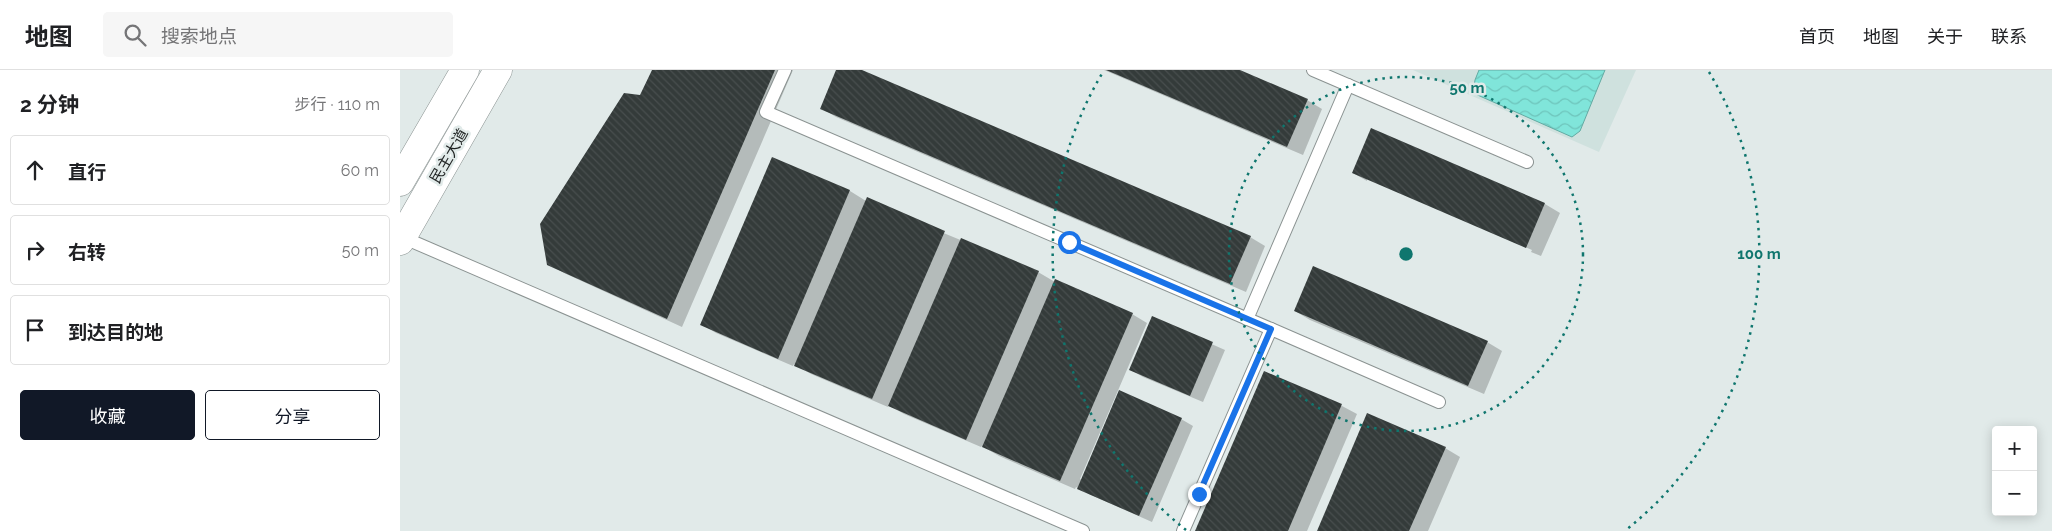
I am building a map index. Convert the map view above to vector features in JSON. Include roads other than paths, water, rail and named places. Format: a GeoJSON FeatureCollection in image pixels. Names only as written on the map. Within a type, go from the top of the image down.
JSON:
{"type":"FeatureCollection","features":[{"type":"Feature","properties":{"kind":"main road","name":"民主大道"},"geometry":{"type":"LineString","coordinates":[[400,182],[465,70]]}},
{"type":"Feature","properties":{"kind":"main road","name":"民主大道"},"geometry":{"type":"LineString","coordinates":[[401,239],[498,70]]}},
{"type":"Feature","properties":{"kind":"lane"},"geometry":{"type":"LineString","coordinates":[[785,70],[766,112],[1439,402]]}},
{"type":"Feature","properties":{"kind":"lane"},"geometry":{"type":"LineString","coordinates":[[1313,70],[1527,162]]}},
{"type":"Feature","properties":{"kind":"lane"},"geometry":{"type":"LineString","coordinates":[[1247,319],[1348,85]]}},
{"type":"Feature","properties":{"kind":"lane"},"geometry":{"type":"LineString","coordinates":[[401,239],[1083,531]]}},
{"type":"Feature","properties":{"kind":"lane"},"geometry":{"type":"LineString","coordinates":[[1183,531],[1271,329]]}},
{"type":"Feature","properties":{"kind":"water"},"geometry":{"type":"Polygon","coordinates":[[[1479,70],[1605,70],[1580,131],[1572,137],[1473,93],[1479,70]]]}}]}
